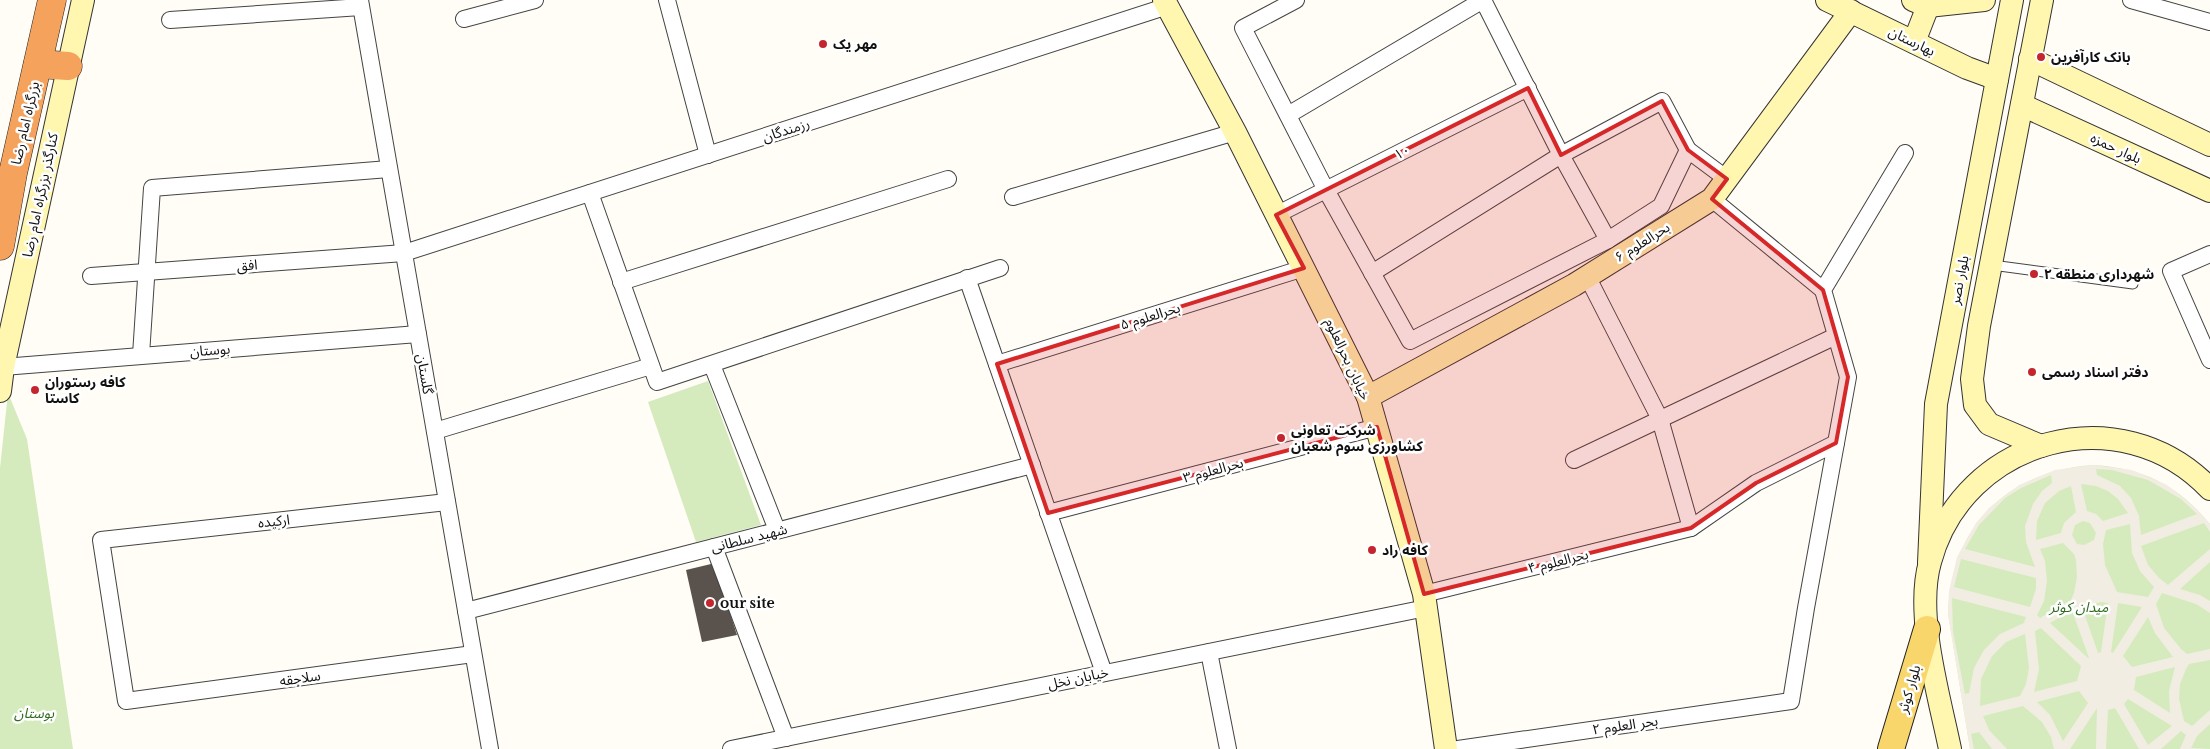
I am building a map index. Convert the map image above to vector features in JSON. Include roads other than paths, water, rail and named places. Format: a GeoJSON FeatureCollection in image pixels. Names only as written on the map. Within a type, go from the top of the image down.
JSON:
{"type":"FeatureCollection","features":[{"type":"Feature","properties":{"kind":"highway","name":"بزرگراه امام رضا"},"geometry":{"type":"LineString","coordinates":[[0,246],[13,173],[52,0]]}},
{"type":"Feature","properties":{"kind":"highway"},"geometry":{"type":"LineString","coordinates":[[38,64],[68,66]]}},
{"type":"Feature","properties":{"kind":"main road","name":"کنارگذر بزرگراه امام رضا"},"geometry":{"type":"LineString","coordinates":[[0,390],[3,367],[83,0]]}},
{"type":"Feature","properties":{"kind":"main road","name":"بهارستان"},"geometry":{"type":"LineString","coordinates":[[1827,0],[1967,68],[1997,79]]}},
{"type":"Feature","properties":{"kind":"main road"},"geometry":{"type":"LineString","coordinates":[[1914,42],[1920,3],[1984,0]]}},
{"type":"Feature","properties":{"kind":"main road","name":"بلوار نصر"},"geometry":{"type":"LineString","coordinates":[[1929,563],[1936,404],[2012,0]]}},
{"type":"Feature","properties":{"kind":"main road","name":"بلوار نصر"},"geometry":{"type":"LineString","coordinates":[[2041,446],[1989,424],[1975,405],[1972,379],[2042,0]]}},
{"type":"Feature","properties":{"kind":"main road","name":"خیابان بحرالعلوم"},"geometry":{"type":"LineString","coordinates":[[1166,3],[1235,132],[1368,398],[1425,601],[1446,749]]}},
{"type":"Feature","properties":{"kind":"main road","name":"بحرالعلوم ۶"},"geometry":{"type":"LineString","coordinates":[[1368,398],[1587,276],[1712,198],[1851,11]]}},
{"type":"Feature","properties":{"kind":"main road"},"geometry":{"type":"LineString","coordinates":[[2030,59],[2210,145]]}},
{"type":"Feature","properties":{"kind":"main road","name":"بلوار حمزه"},"geometry":{"type":"LineString","coordinates":[[2022,105],[2210,191]]}},
{"type":"Feature","properties":{"kind":"main road"},"geometry":{"type":"LineString","coordinates":[[1950,749],[1927,629],[1925,600],[1929,563],[1945,522],[1972,487],[2006,460],[2041,446],[2067,439],[2090,438],[2134,443],[2155,450],[2193,473],[2210,489]]}},
{"type":"Feature","properties":{"kind":"main road","name":"بلوار کوثر"},"geometry":{"type":"LineString","coordinates":[[1892,749],[1927,629]]}},
{"type":"Feature","properties":{"kind":"street"},"geometry":{"type":"LineString","coordinates":[[464,19],[535,0]]}},
{"type":"Feature","properties":{"kind":"street"},"geometry":{"type":"LineString","coordinates":[[1296,0],[1244,28],[1326,190],[1410,341],[1608,240],[1661,206],[1688,150]]}},
{"type":"Feature","properties":{"kind":"street"},"geometry":{"type":"LineString","coordinates":[[1288,115],[1483,0],[1561,155],[1608,240]]}},
{"type":"Feature","properties":{"kind":"street"},"geometry":{"type":"LineString","coordinates":[[2131,0],[2210,22]]}},
{"type":"Feature","properties":{"kind":"street"},"geometry":{"type":"LineString","coordinates":[[671,2],[708,155]]}},
{"type":"Feature","properties":{"kind":"street"},"geometry":{"type":"LineString","coordinates":[[170,20],[360,3]]}},
{"type":"Feature","properties":{"kind":"street","name":"گلستان"},"geometry":{"type":"LineString","coordinates":[[360,3],[490,749]]}},
{"type":"Feature","properties":{"kind":"street","name":"رزمندگان"},"geometry":{"type":"LineString","coordinates":[[404,253],[708,155],[1166,3]]}},
{"type":"Feature","properties":{"kind":"street","name":"۱۰"},"geometry":{"type":"LineString","coordinates":[[1276,215],[1528,88]]}},
{"type":"Feature","properties":{"kind":"street"},"geometry":{"type":"LineString","coordinates":[[1372,273],[1561,155],[1662,101],[1688,150],[1726,179]]}},
{"type":"Feature","properties":{"kind":"street"},"geometry":{"type":"LineString","coordinates":[[1013,197],[1235,132]]}},
{"type":"Feature","properties":{"kind":"street"},"geometry":{"type":"LineString","coordinates":[[1823,290],[1905,153]]}},
{"type":"Feature","properties":{"kind":"street"},"geometry":{"type":"LineString","coordinates":[[141,355],[152,188],[389,170]]}},
{"type":"Feature","properties":{"kind":"street"},"geometry":{"type":"LineString","coordinates":[[621,282],[948,180]]}},
{"type":"Feature","properties":{"kind":"street"},"geometry":{"type":"LineString","coordinates":[[590,193],[657,382],[1000,268]]}},
{"type":"Feature","properties":{"kind":"street"},"geometry":{"type":"LineString","coordinates":[[1587,276],[1660,419],[1691,528],[1756,483],[1836,443],[1848,376],[1823,290],[1712,198]]}},
{"type":"Feature","properties":{"kind":"street","name":"افق"},"geometry":{"type":"LineString","coordinates":[[91,276],[404,253]]}},
{"type":"Feature","properties":{"kind":"street"},"geometry":{"type":"LineString","coordinates":[[2210,254],[2171,271],[2210,360]]}},
{"type":"Feature","properties":{"kind":"street","name":"بحرالعلوم ۵"},"geometry":{"type":"LineString","coordinates":[[997,364],[1304,268]]}},
{"type":"Feature","properties":{"kind":"street"},"geometry":{"type":"LineString","coordinates":[[967,278],[1104,673]]}},
{"type":"Feature","properties":{"kind":"street","name":"بوستان"},"geometry":{"type":"LineString","coordinates":[[3,367],[418,334]]}},
{"type":"Feature","properties":{"kind":"street"},"geometry":{"type":"LineString","coordinates":[[1574,460],[1836,336]]}},
{"type":"Feature","properties":{"kind":"street"},"geometry":{"type":"LineString","coordinates":[[712,364],[778,530]]}},
{"type":"Feature","properties":{"kind":"street"},"geometry":{"type":"LineString","coordinates":[[434,431],[651,366]]}},
{"type":"Feature","properties":{"kind":"street","name":"بحرالعلوم ۳"},"geometry":{"type":"LineString","coordinates":[[1048,513],[1377,427]]}},
{"type":"Feature","properties":{"kind":"street","name":"بحر العلوم ۲"},"geometry":{"type":"LineString","coordinates":[[1458,749],[1792,701],[1806,608],[1836,443]]}},
{"type":"Feature","properties":{"kind":"street","name":"شهید سلطانی"},"geometry":{"type":"LineString","coordinates":[[466,611],[1032,465]]}},
{"type":"Feature","properties":{"kind":"street","name":"ارکیده"},"geometry":{"type":"LineString","coordinates":[[126,701],[101,540],[447,502]]}},
{"type":"Feature","properties":{"kind":"street","name":"بحرالعلوم ۴"},"geometry":{"type":"LineString","coordinates":[[1425,601],[1691,528]]}},
{"type":"Feature","properties":{"kind":"street"},"geometry":{"type":"LineString","coordinates":[[714,547],[786,738]]}},
{"type":"Feature","properties":{"kind":"street","name":"خیابان نخل"},"geometry":{"type":"LineString","coordinates":[[731,749],[1209,652],[1425,601]]}},
{"type":"Feature","properties":{"kind":"street"},"geometry":{"type":"LineString","coordinates":[[1209,652],[1228,749]]}},
{"type":"Feature","properties":{"kind":"street","name":"سلاجقه"},"geometry":{"type":"LineString","coordinates":[[126,701],[473,654]]}},
{"type":"Feature","properties":{"kind":"lane"},"geometry":{"type":"LineString","coordinates":[[1992,265],[2133,284]]}},
{"type":"Feature","properties":{"kind":"place","name":"مهر یک"},"geometry":{"type":"Point","coordinates":[823,44]}},
{"type":"Feature","properties":{"kind":"place","name":"بانک کارآفرین"},"geometry":{"type":"Point","coordinates":[2041,57]}},
{"type":"Feature","properties":{"kind":"place","name":"شهرداری منطقه ۲"},"geometry":{"type":"Point","coordinates":[2034,274]}},
{"type":"Feature","properties":{"kind":"place","name":"دفتر اسناد رسمی"},"geometry":{"type":"Point","coordinates":[2032,372]}},
{"type":"Feature","properties":{"kind":"place","name":"کافه رستوران کاستا"},"geometry":{"type":"Point","coordinates":[35,390]}},
{"type":"Feature","properties":{"kind":"place","name":"شرکت تعاونی کشاورزی سوم شعبان"},"geometry":{"type":"Point","coordinates":[1281,438]}},
{"type":"Feature","properties":{"kind":"place","name":"کافه راد"},"geometry":{"type":"Point","coordinates":[1372,550]}},
{"type":"Feature","properties":{"kind":"place","name":"our site"},"geometry":{"type":"Point","coordinates":[710,603]}},
{"type":"Feature","properties":{"kind":"park label","name":"میدان کوثر"},"geometry":{"type":"Point","coordinates":[2079,607]}}]}
